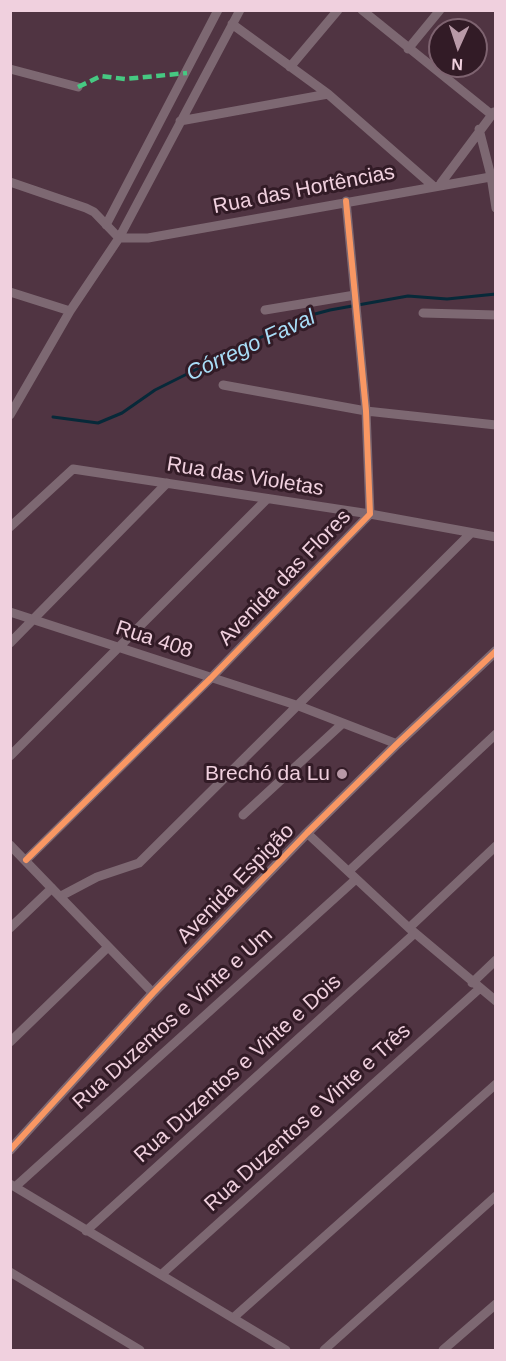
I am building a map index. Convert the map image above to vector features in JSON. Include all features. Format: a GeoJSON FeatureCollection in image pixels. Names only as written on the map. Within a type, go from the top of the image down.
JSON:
{"type":"FeatureCollection","features":[{"type":"Feature","properties":{"kind":"street"},"geometry":{"type":"LineString","coordinates":[[106,225],[218,10]]}},
{"type":"Feature","properties":{"kind":"street"},"geometry":{"type":"LineString","coordinates":[[12,410],[70,311],[119,238],[240,10]]}},
{"type":"Feature","properties":{"kind":"street"},"geometry":{"type":"LineString","coordinates":[[290,67],[338,10]]}},
{"type":"Feature","properties":{"kind":"street"},"geometry":{"type":"LineString","coordinates":[[232,24],[328,94],[436,184],[494,112],[408,49],[362,10]]}},
{"type":"Feature","properties":{"kind":"street"},"geometry":{"type":"LineString","coordinates":[[408,49],[440,10]]}},
{"type":"Feature","properties":{"kind":"street"},"geometry":{"type":"LineString","coordinates":[[10,69],[78,87]]}},
{"type":"Feature","properties":{"kind":"street"},"geometry":{"type":"LineString","coordinates":[[180,121],[328,94]]}},
{"type":"Feature","properties":{"kind":"street"},"geometry":{"type":"LineString","coordinates":[[479,129],[493,176],[495,208]]}},
{"type":"Feature","properties":{"kind":"street","name":"Rua das Hortências"},"geometry":{"type":"LineString","coordinates":[[119,238],[148,238],[436,184],[493,176]]}},
{"type":"Feature","properties":{"kind":"street"},"geometry":{"type":"LineString","coordinates":[[10,182],[86,208],[119,238]]}},
{"type":"Feature","properties":{"kind":"street","name":"Avenida das Flores"},"geometry":{"type":"LineString","coordinates":[[26,860],[211,678],[370,514],[366,411],[346,201]]}},
{"type":"Feature","properties":{"kind":"street"},"geometry":{"type":"LineString","coordinates":[[10,292],[70,311]]}},
{"type":"Feature","properties":{"kind":"street"},"geometry":{"type":"LineString","coordinates":[[265,310],[355,295]]}},
{"type":"Feature","properties":{"kind":"street"},"geometry":{"type":"LineString","coordinates":[[423,313],[495,315]]}},
{"type":"Feature","properties":{"kind":"street"},"geometry":{"type":"LineString","coordinates":[[223,385],[366,411],[495,425]]}},
{"type":"Feature","properties":{"kind":"street","name":"Rua das Violetas"},"geometry":{"type":"LineString","coordinates":[[10,527],[73,469],[370,514],[495,537]]}},
{"type":"Feature","properties":{"kind":"street"},"geometry":{"type":"LineString","coordinates":[[10,643],[167,483]]}},
{"type":"Feature","properties":{"kind":"street"},"geometry":{"type":"LineString","coordinates":[[10,756],[267,499]]}},
{"type":"Feature","properties":{"kind":"street"},"geometry":{"type":"LineString","coordinates":[[60,896],[97,877],[139,863],[471,533]]}},
{"type":"Feature","properties":{"kind":"street","name":"Rua 408"},"geometry":{"type":"LineString","coordinates":[[10,612],[299,706],[397,744]]}},
{"type":"Feature","properties":{"kind":"street","name":"Avenida Espigão"},"geometry":{"type":"LineString","coordinates":[[10,1150],[153,993],[308,833],[495,651]]}},
{"type":"Feature","properties":{"kind":"street"},"geometry":{"type":"LineString","coordinates":[[243,815],[343,723]]}},
{"type":"Feature","properties":{"kind":"street"},"geometry":{"type":"LineString","coordinates":[[349,871],[495,734]]}},
{"type":"Feature","properties":{"kind":"street"},"geometry":{"type":"LineString","coordinates":[[308,833],[412,931],[495,1001]]}},
{"type":"Feature","properties":{"kind":"street"},"geometry":{"type":"LineString","coordinates":[[10,845],[153,993]]}},
{"type":"Feature","properties":{"kind":"street","name":"Rua Duzentos e Vinte e Dois"},"geometry":{"type":"LineString","coordinates":[[86,1231],[412,931],[495,846]]}},
{"type":"Feature","properties":{"kind":"street","name":"Rua Duzentos e Vinte e Um"},"geometry":{"type":"LineString","coordinates":[[13,1186],[356,879]]}},
{"type":"Feature","properties":{"kind":"street"},"geometry":{"type":"LineString","coordinates":[[10,928],[52,888]]}},
{"type":"Feature","properties":{"kind":"street"},"geometry":{"type":"LineString","coordinates":[[10,1042],[108,947]]}},
{"type":"Feature","properties":{"kind":"street","name":"Rua Duzentos e Vinte e Três"},"geometry":{"type":"LineString","coordinates":[[162,1274],[476,986],[495,960]]}},
{"type":"Feature","properties":{"kind":"street"},"geometry":{"type":"LineString","coordinates":[[233,1318],[495,1084]]}},
{"type":"Feature","properties":{"kind":"street"},"geometry":{"type":"LineString","coordinates":[[13,1186],[286,1350]]}},
{"type":"Feature","properties":{"kind":"street"},"geometry":{"type":"LineString","coordinates":[[324,1350],[495,1196]]}},
{"type":"Feature","properties":{"kind":"street"},"geometry":{"type":"LineString","coordinates":[[10,1272],[140,1350]]}},
{"type":"Feature","properties":{"kind":"street"},"geometry":{"type":"LineString","coordinates":[[443,1350],[495,1304]]}},
{"type":"Feature","properties":{"kind":"waterway","name":"Córrego Faval"},"geometry":{"type":"LineString","coordinates":[[53,417],[98,423],[122,413],[155,390],[300,318],[330,310],[408,296],[447,299],[496,294]]}},
{"type":"Feature","properties":{"kind":"marked path"},"geometry":{"type":"LineString","coordinates":[[78,87],[101,76],[125,79],[187,73]]}},
{"type":"Feature","properties":{"kind":"cycle path"},"geometry":{"type":"LineString","coordinates":[[26,860],[211,678],[370,514],[366,411],[346,201]]}},
{"type":"Feature","properties":{"kind":"cycle path"},"geometry":{"type":"LineString","coordinates":[[10,1150],[153,993],[307,833],[496,651]]}},
{"type":"Feature","properties":{"kind":"place","name":"Brechó da Lu"},"geometry":{"type":"Point","coordinates":[342,774]}}]}
